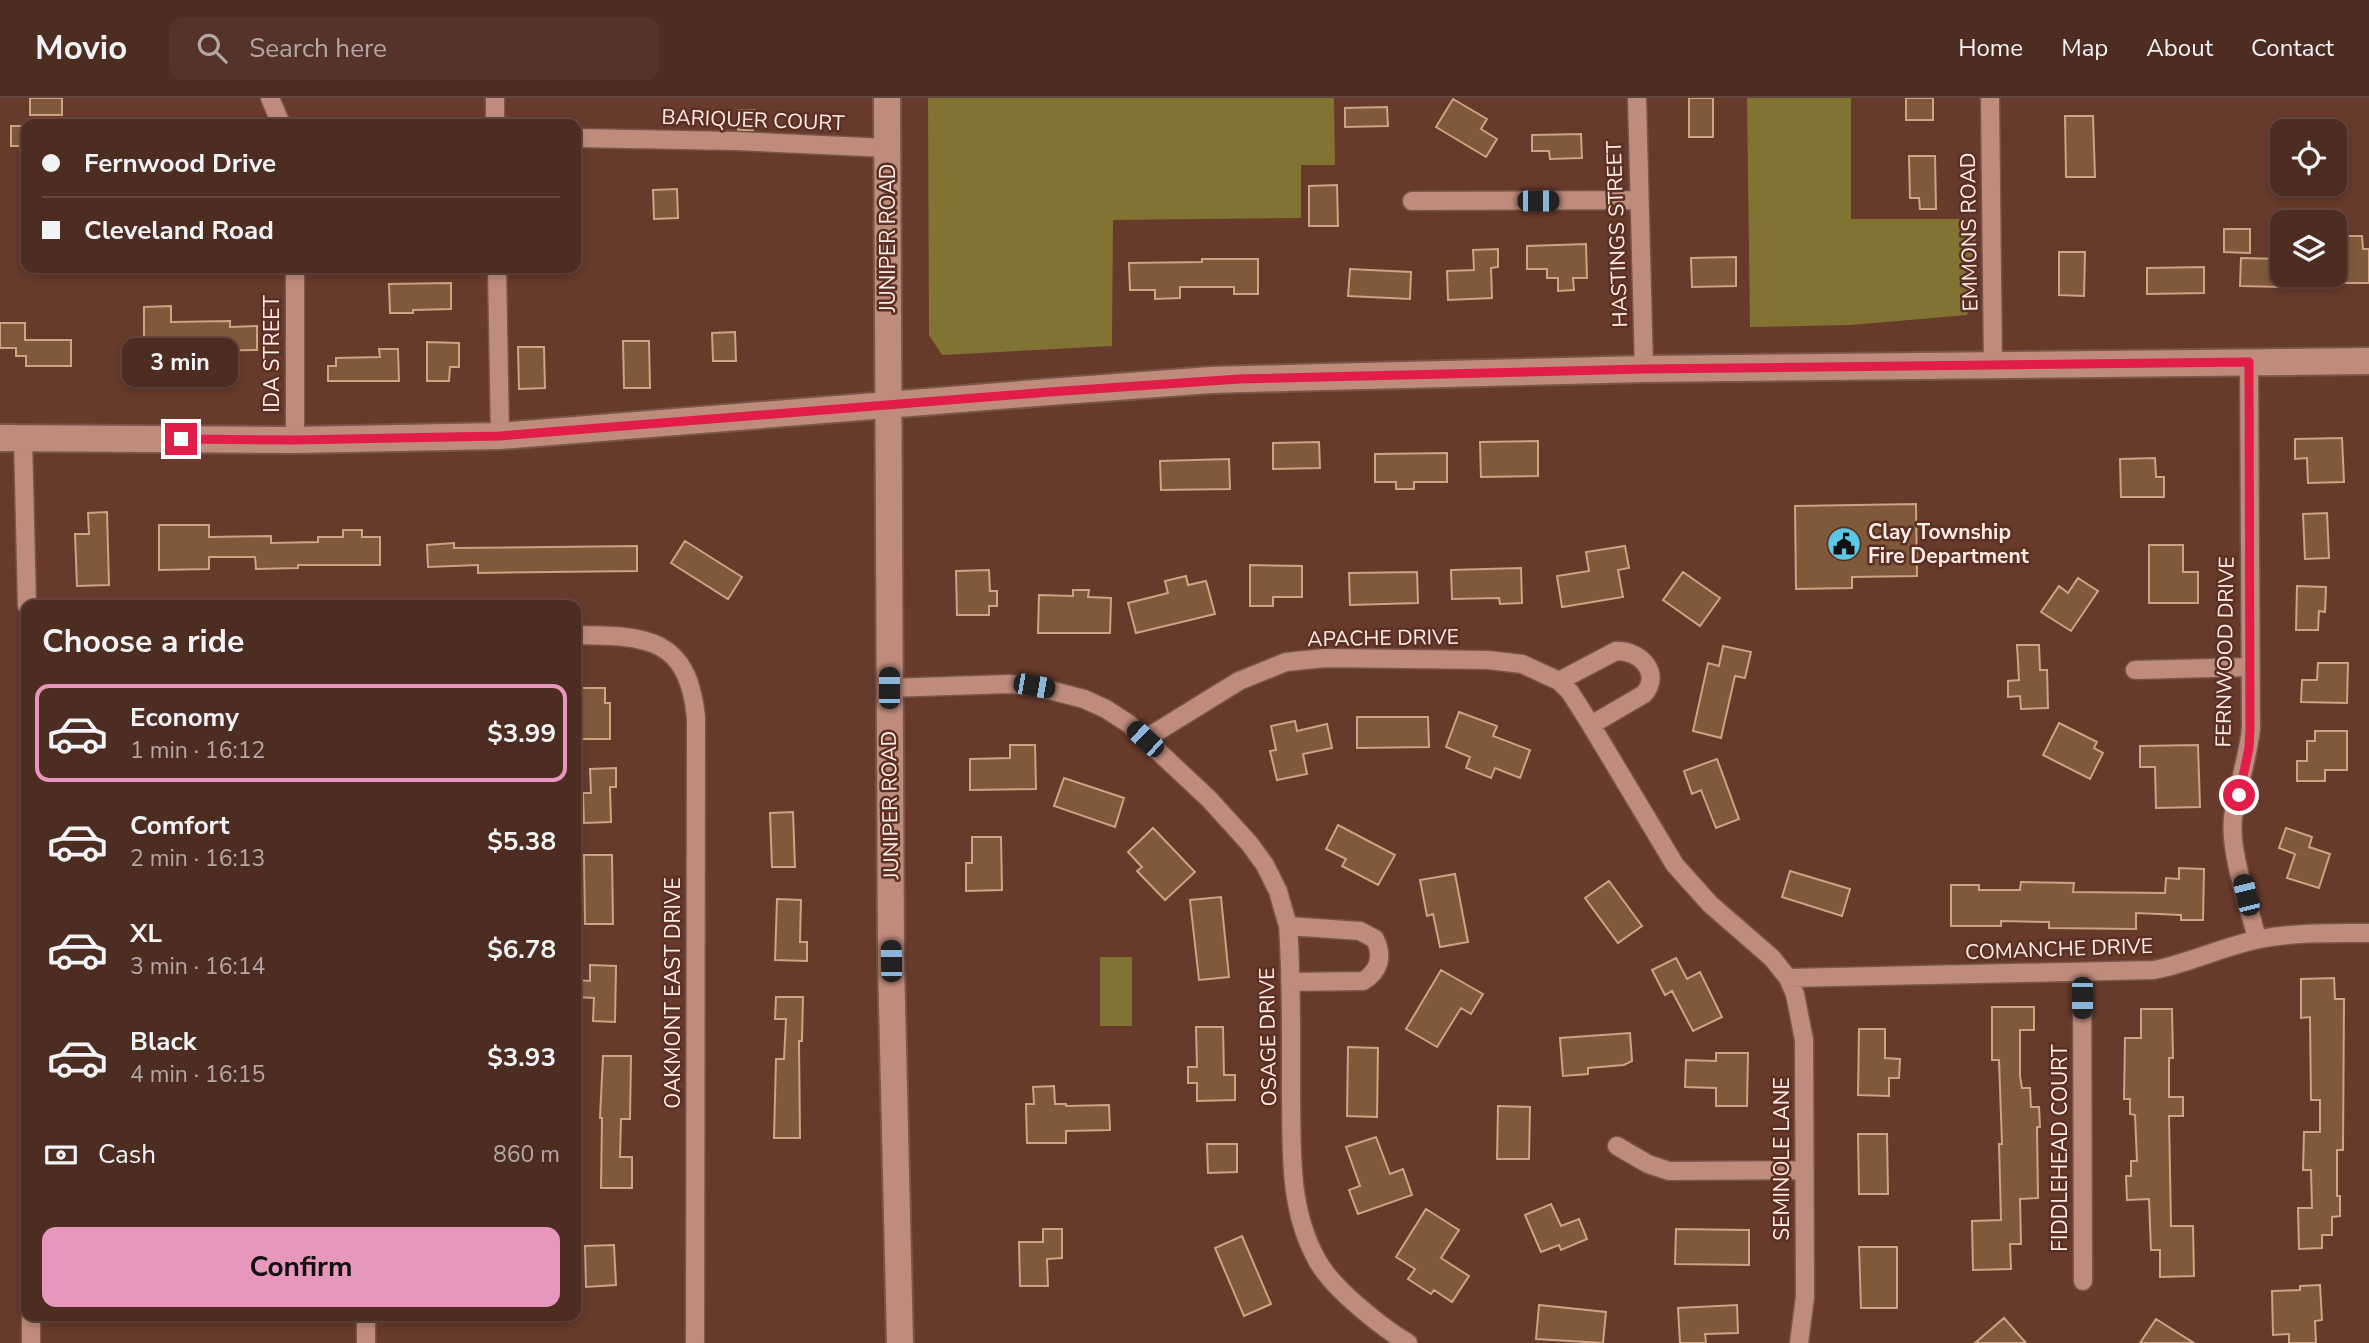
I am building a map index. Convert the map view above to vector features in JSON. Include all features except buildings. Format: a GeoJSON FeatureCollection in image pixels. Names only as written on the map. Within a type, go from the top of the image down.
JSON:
{"type":"FeatureCollection","features":[{"type":"Feature","properties":{"kind":"main road","name":"JUNIPER ROAD"},"geometry":{"type":"LineString","coordinates":[[887,98],[891,961],[900,1343]]}},
{"type":"Feature","properties":{"kind":"main road"},"geometry":{"type":"LineString","coordinates":[[11,438],[295,440],[500,436],[1211,380],[1644,369],[2369,360]]}},
{"type":"Feature","properties":{"kind":"street"},"geometry":{"type":"LineString","coordinates":[[271,98],[279,119]]}},
{"type":"Feature","properties":{"kind":"street"},"geometry":{"type":"LineString","coordinates":[[495,98],[495,119]]}},
{"type":"Feature","properties":{"kind":"street","name":"HASTINGS STREET"},"geometry":{"type":"LineString","coordinates":[[1637,98],[1644,369]]}},
{"type":"Feature","properties":{"kind":"street","name":"EMMONS ROAD"},"geometry":{"type":"LineString","coordinates":[[1990,98],[1993,365]]}},
{"type":"Feature","properties":{"kind":"street","name":"BARIQUER COURT"},"geometry":{"type":"LineString","coordinates":[[581,138],[736,141],[887,148]]}},
{"type":"Feature","properties":{"kind":"street"},"geometry":{"type":"LineString","coordinates":[[1412,201],[1639,200]]}},
{"type":"Feature","properties":{"kind":"street","name":"IDA STREET"},"geometry":{"type":"LineString","coordinates":[[295,273],[295,440]]}},
{"type":"Feature","properties":{"kind":"street"},"geometry":{"type":"LineString","coordinates":[[497,273],[500,436]]}},
{"type":"Feature","properties":{"kind":"street","name":"FERNWOOD DRIVE"},"geometry":{"type":"LineString","coordinates":[[2249,362],[2249,748],[2233,818],[2233,833],[2257,939]]}},
{"type":"Feature","properties":{"kind":"street"},"geometry":{"type":"LineString","coordinates":[[11,438],[26,600]]}},
{"type":"Feature","properties":{"kind":"street","name":"OAKMONT EAST DRIVE"},"geometry":{"type":"LineString","coordinates":[[581,635],[631,637],[651,641],[668,651],[680,663],[689,680],[696,718],[695,1343]]}},
{"type":"Feature","properties":{"kind":"street"},"geometry":{"type":"LineString","coordinates":[[1559,681],[1616,651],[1626,650],[1645,662],[1652,680],[1644,694],[1591,725]]}},
{"type":"Feature","properties":{"kind":"street","name":"APACHE DRIVE"},"geometry":{"type":"LineString","coordinates":[[1145,739],[1239,681],[1286,662],[1325,658],[1488,660],[1522,664],[1559,681],[1570,692],[1675,865],[1703,897],[1772,958],[1787,978]]}},
{"type":"Feature","properties":{"kind":"street"},"geometry":{"type":"LineString","coordinates":[[2135,670],[2250,667]]}},
{"type":"Feature","properties":{"kind":"street"},"geometry":{"type":"LineString","coordinates":[[889,688],[1008,684],[1053,689],[1106,709],[1129,724],[1145,739]]}},
{"type":"Feature","properties":{"kind":"street","name":"OSAGE DRIVE"},"geometry":{"type":"LineString","coordinates":[[1145,739],[1209,799],[1249,843],[1265,865],[1278,891],[1288,926],[1292,1153],[1299,1217],[1318,1263],[1345,1294],[1408,1343]]}},
{"type":"Feature","properties":{"kind":"street"},"geometry":{"type":"LineString","coordinates":[[1288,926],[1360,931],[1375,939],[1380,954],[1379,963],[1372,976],[1363,981],[1290,982]]}},
{"type":"Feature","properties":{"kind":"street","name":"COMANCHE DRIVE"},"geometry":{"type":"LineString","coordinates":[[1787,978],[2154,970],[2179,965],[2257,939],[2294,934],[2369,933]]}},
{"type":"Feature","properties":{"kind":"street","name":"FIDDLEHEAD COURT"},"geometry":{"type":"LineString","coordinates":[[2082,973],[2083,1281]]}},
{"type":"Feature","properties":{"kind":"street","name":"SEMINOLE LANE"},"geometry":{"type":"LineString","coordinates":[[1787,978],[1795,994],[1804,1040],[1805,1297],[1799,1343]]}},
{"type":"Feature","properties":{"kind":"street"},"geometry":{"type":"LineString","coordinates":[[1617,1146],[1648,1164],[1669,1171],[1804,1170]]}},
{"type":"Feature","properties":{"kind":"street"},"geometry":{"type":"LineString","coordinates":[[31,1343],[32,1321]]}},
{"type":"Feature","properties":{"kind":"street"},"geometry":{"type":"LineString","coordinates":[[366,1321],[366,1343]]}},
{"type":"Feature","properties":{"kind":"shaded area"},"geometry":{"type":"Polygon","coordinates":[[[928,98],[1334,98],[1335,165],[1301,165],[1301,218],[1113,220],[1112,346],[942,355],[929,335],[928,98]]]}},
{"type":"Feature","properties":{"kind":"shaded area"},"geometry":{"type":"Polygon","coordinates":[[[1747,98],[1851,98],[1851,219],[1975,219],[1976,288],[1967,315],[1851,325],[1750,327],[1747,98]]]}},
{"type":"Feature","properties":{"kind":"shaded area"},"geometry":{"type":"Polygon","coordinates":[[[1100,957],[1132,957],[1132,1026],[1100,1026],[1100,957]]]}},
{"type":"Feature","properties":{"kind":"place","name":"Clay Township Fire Department"},"geometry":{"type":"Point","coordinates":[1844,544]}},
{"type":"Feature","properties":{"kind":"route"},"geometry":{"type":"LineString","coordinates":[[181,439],[500,436],[1211,380],[1644,369],[2249,362],[2250,728],[2249,748],[2239,795]]}}]}
